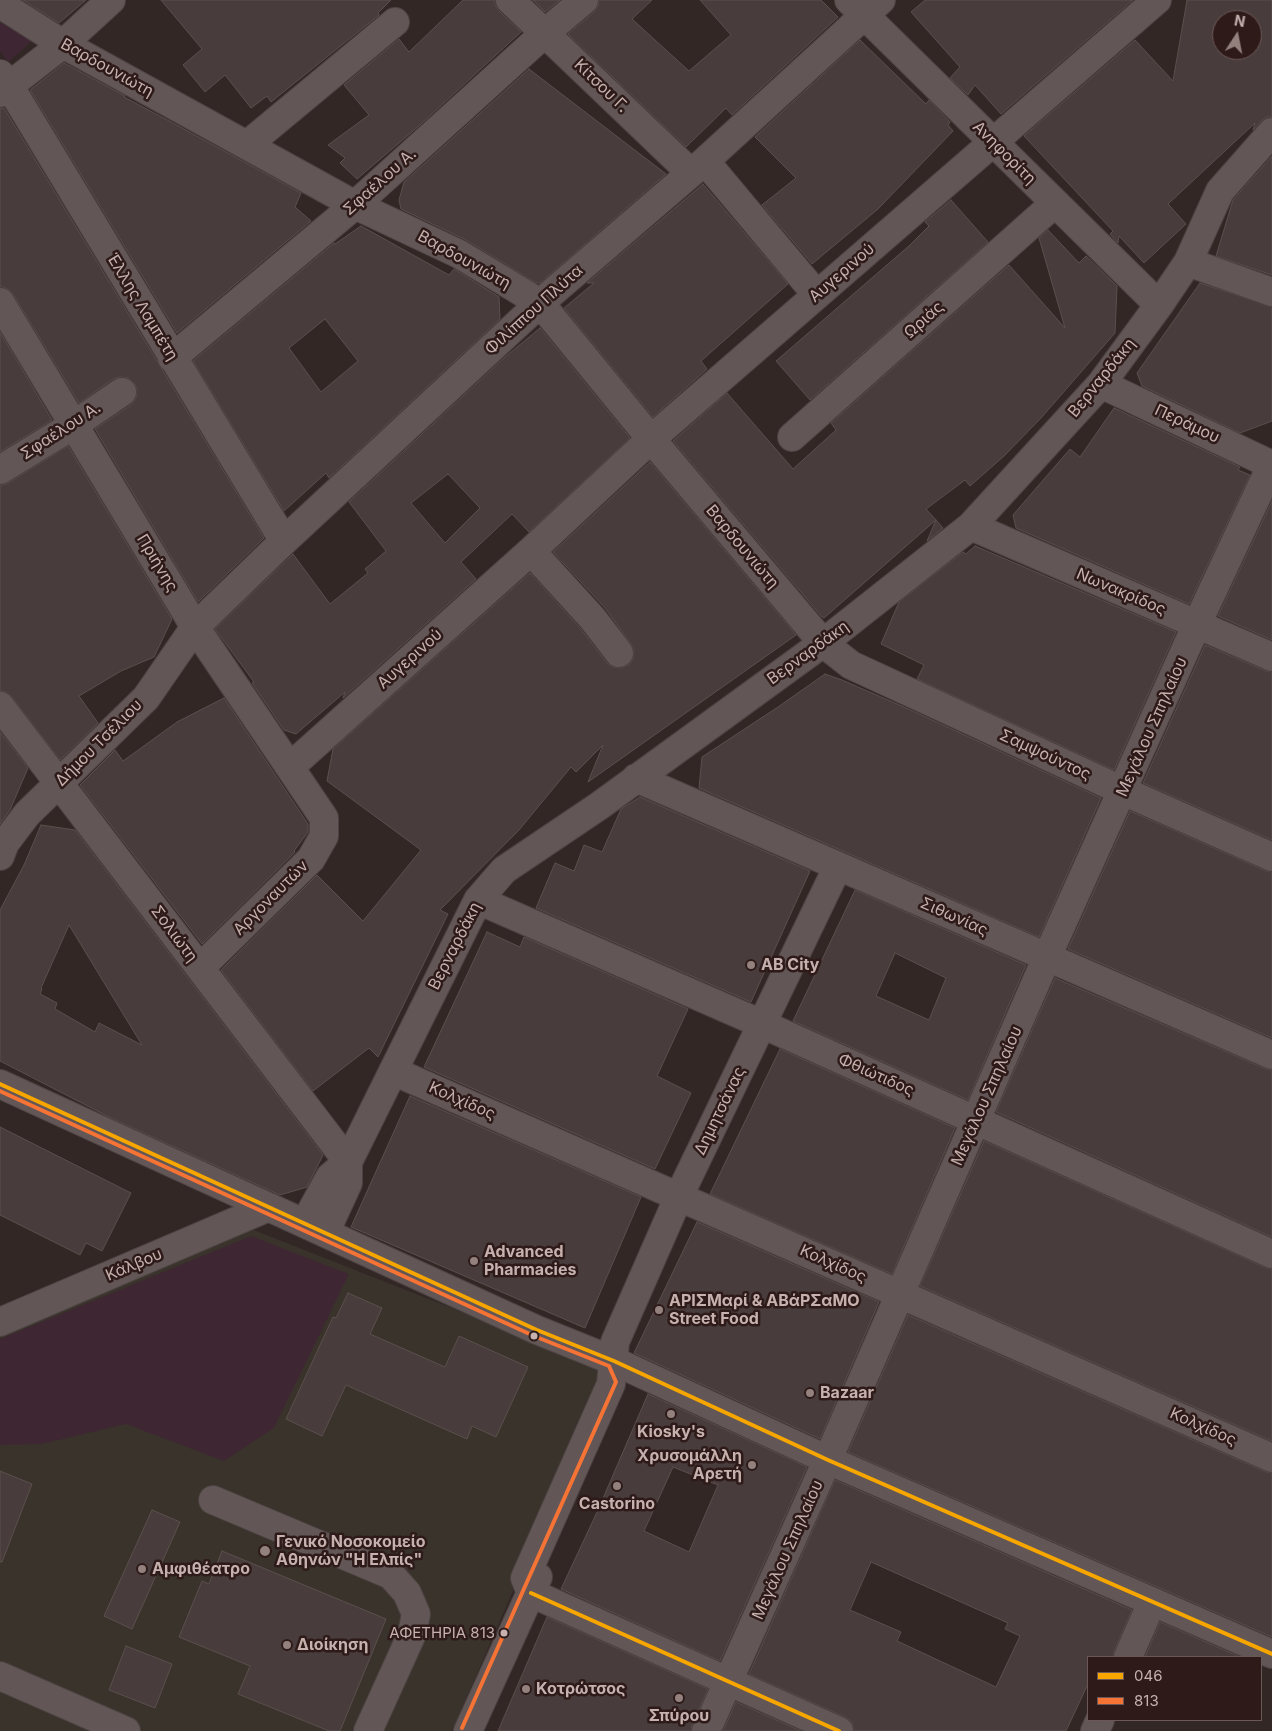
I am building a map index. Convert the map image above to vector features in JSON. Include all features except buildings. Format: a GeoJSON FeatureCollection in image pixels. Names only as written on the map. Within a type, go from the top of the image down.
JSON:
{"type":"FeatureCollection","features":[{"type":"Feature","properties":{"kind":"street"},"geometry":{"type":"LineString","coordinates":[[3,84],[63,44],[111,0]]}},
{"type":"Feature","properties":{"kind":"street","name":"Κίτσου Γ."},"geometry":{"type":"LineString","coordinates":[[510,0],[698,167],[817,295]]}},
{"type":"Feature","properties":{"kind":"street","name":"Σφαέλου Α."},"geometry":{"type":"LineString","coordinates":[[172,358],[355,205],[584,0]]}},
{"type":"Feature","properties":{"kind":"street","name":"Αυγερινού"},"geometry":{"type":"LineString","coordinates":[[290,767],[531,551],[651,440],[1157,0]]}},
{"type":"Feature","properties":{"kind":"street","name":"Βαρδουνιώτη"},"geometry":{"type":"LineString","coordinates":[[0,4],[63,44],[355,205],[459,254],[540,303],[651,440],[823,643]]}},
{"type":"Feature","properties":{"kind":"street","name":"Ανηφορίτη"},"geometry":{"type":"LineString","coordinates":[[864,5],[994,142],[1159,306]]}},
{"type":"Feature","properties":{"kind":"street","name":"Φιλίππου Πλύτα"},"geometry":{"type":"LineString","coordinates":[[195,628],[284,541],[540,303],[698,167],[864,5]]}},
{"type":"Feature","properties":{"kind":"street"},"geometry":{"type":"LineString","coordinates":[[247,145],[395,22]]}},
{"type":"Feature","properties":{"kind":"street","name":"Έλλης Λαμπέτη"},"geometry":{"type":"LineString","coordinates":[[3,84],[284,541]]}},
{"type":"Feature","properties":{"kind":"street","name":"Βερναρδάκη"},"geometry":{"type":"LineString","coordinates":[[315,1228],[330,1177],[348,1162],[478,900],[504,870],[599,806],[823,643],[971,526],[1101,384],[1159,306],[1188,262],[1220,191],[1272,132]]}},
{"type":"Feature","properties":{"kind":"street","name":"Ωριάς"},"geometry":{"type":"LineString","coordinates":[[792,437],[1056,204]]}},
{"type":"Feature","properties":{"kind":"street"},"geometry":{"type":"LineString","coordinates":[[1188,262],[1272,292]]}},
{"type":"Feature","properties":{"kind":"street","name":"Πριήνης"},"geometry":{"type":"LineString","coordinates":[[0,302],[195,628],[324,818]]}},
{"type":"Feature","properties":{"kind":"street","name":"Περάμου"},"geometry":{"type":"LineString","coordinates":[[1101,384],[1272,465]]}},
{"type":"Feature","properties":{"kind":"street","name":"Σφαέλου Α."},"geometry":{"type":"LineString","coordinates":[[0,470],[122,392]]}},
{"type":"Feature","properties":{"kind":"street","name":"Μεγάλου Σπηλαίου"},"geometry":{"type":"LineString","coordinates":[[706,1731],[828,1460],[1048,957],[1197,624],[1272,465]]}},
{"type":"Feature","properties":{"kind":"street","name":"Νωνακρίδος"},"geometry":{"type":"LineString","coordinates":[[971,526],[1272,657]]}},
{"type":"Feature","properties":{"kind":"street"},"geometry":{"type":"LineString","coordinates":[[531,551],[593,619],[619,653]]}},
{"type":"Feature","properties":{"kind":"street","name":"Δήμου Τσέλιου"},"geometry":{"type":"LineString","coordinates":[[2,847],[27,814],[146,698],[195,628]]}},
{"type":"Feature","properties":{"kind":"street","name":"Σαμψούντος"},"geometry":{"type":"LineString","coordinates":[[823,643],[851,665],[1123,791],[1272,857]]}},
{"type":"Feature","properties":{"kind":"street","name":"Σολιώτη"},"geometry":{"type":"LineString","coordinates":[[0,706],[348,1162]]}},
{"type":"Feature","properties":{"kind":"street","name":"Σιθωνίας"},"geometry":{"type":"LineString","coordinates":[[636,778],[1272,1056]]}},
{"type":"Feature","properties":{"kind":"street","name":"Αργοναυτών"},"geometry":{"type":"LineString","coordinates":[[200,968],[311,858],[324,836],[324,818]]}},
{"type":"Feature","properties":{"kind":"street","name":"Δημητσάνας"},"geometry":{"type":"LineString","coordinates":[[614,1361],[615,1342],[680,1196],[838,866]]}},
{"type":"Feature","properties":{"kind":"street","name":"Φθιώτιδος"},"geometry":{"type":"LineString","coordinates":[[478,900],[762,1024],[1272,1254]]}},
{"type":"Feature","properties":{"kind":"street","name":"Κολχίδος"},"geometry":{"type":"LineString","coordinates":[[393,1071],[1272,1458]]}},
{"type":"Feature","properties":{"kind":"street"},"geometry":{"type":"LineString","coordinates":[[0,1084],[537,1330],[614,1361],[828,1460],[1272,1654]]}},
{"type":"Feature","properties":{"kind":"street","name":"Κάλβου"},"geometry":{"type":"LineString","coordinates":[[0,1322],[269,1207]]}},
{"type":"Feature","properties":{"kind":"street"},"geometry":{"type":"LineString","coordinates":[[468,1731],[624,1382],[614,1361]]}},
{"type":"Feature","properties":{"kind":"street"},"geometry":{"type":"LineString","coordinates":[[213,1500],[392,1575],[407,1592],[416,1614],[412,1634],[368,1731]]}},
{"type":"Feature","properties":{"kind":"street"},"geometry":{"type":"LineString","coordinates":[[531,1593],[839,1731]]}},
{"type":"Feature","properties":{"kind":"street"},"geometry":{"type":"LineString","coordinates":[[1128,1656],[1152,1602]]}},
{"type":"Feature","properties":{"kind":"street"},"geometry":{"type":"LineString","coordinates":[[0,1676],[126,1731]]}},
{"type":"Feature","properties":{"kind":"shaded area"},"geometry":{"type":"Polygon","coordinates":[[[0,16],[35,38],[8,62],[0,51],[0,16]]]}},
{"type":"Feature","properties":{"kind":"shaded area","name":"Γενικό Νοσοκομείο Αθηνών \"Η Ελπίς\""},"geometry":{"type":"Polygon","coordinates":[[[251,1229],[609,1370],[452,1731],[0,1731],[0,1331],[251,1229]]]}},
{"type":"Feature","properties":{"kind":"shaded area"},"geometry":{"type":"Polygon","coordinates":[[[251,1236],[349,1274],[274,1428],[224,1461],[126,1424],[42,1444],[0,1445],[0,1339],[251,1236]]]}},
{"type":"Feature","properties":{"kind":"transit line","name":"046"},"geometry":{"type":"LineString","coordinates":[[0,1084],[537,1330],[614,1361],[828,1460],[1272,1654]]}},
{"type":"Feature","properties":{"kind":"transit line","name":"813"},"geometry":{"type":"LineString","coordinates":[[0,1091],[534,1336],[609,1366],[616,1382],[462,1728]]}},
{"type":"Feature","properties":{"kind":"transit line","name":"046"},"geometry":{"type":"LineString","coordinates":[[531,1593],[839,1731]]}},
{"type":"Feature","properties":{"kind":"place","name":"ΑΒ City"},"geometry":{"type":"Point","coordinates":[751,965]}},
{"type":"Feature","properties":{"kind":"place","name":"Advanced Pharmacies"},"geometry":{"type":"Point","coordinates":[474,1261]}},
{"type":"Feature","properties":{"kind":"place","name":"ΑΡΙΣΜαρί & ΑΒάΡΣαΜΟ Street Food"},"geometry":{"type":"Point","coordinates":[659,1310]}},
{"type":"Feature","properties":{"kind":"place","name":"Bazaar"},"geometry":{"type":"Point","coordinates":[810,1393]}},
{"type":"Feature","properties":{"kind":"place","name":"Kiosky's"},"geometry":{"type":"Point","coordinates":[671,1414]}},
{"type":"Feature","properties":{"kind":"place","name":"Χρυσομάλλη Αρετή"},"geometry":{"type":"Point","coordinates":[752,1465]}},
{"type":"Feature","properties":{"kind":"place","name":"Castorino"},"geometry":{"type":"Point","coordinates":[617,1486]}},
{"type":"Feature","properties":{"kind":"place","name":"Γενικό Νοσοκομείο Αθηνών \"Η Ελπίς\""},"geometry":{"type":"Point","coordinates":[265,1551]}},
{"type":"Feature","properties":{"kind":"place","name":"Αμφιθέατρο"},"geometry":{"type":"Point","coordinates":[142,1569]}},
{"type":"Feature","properties":{"kind":"place","name":"ΑΦΕΤΗΡΙΑ 813"},"geometry":{"type":"Point","coordinates":[504,1633]}},
{"type":"Feature","properties":{"kind":"place","name":"Διοίκηση"},"geometry":{"type":"Point","coordinates":[287,1645]}},
{"type":"Feature","properties":{"kind":"place","name":"Κοτρώτσος"},"geometry":{"type":"Point","coordinates":[526,1689]}},
{"type":"Feature","properties":{"kind":"place","name":"Σπύρου"},"geometry":{"type":"Point","coordinates":[679,1698]}}]}
